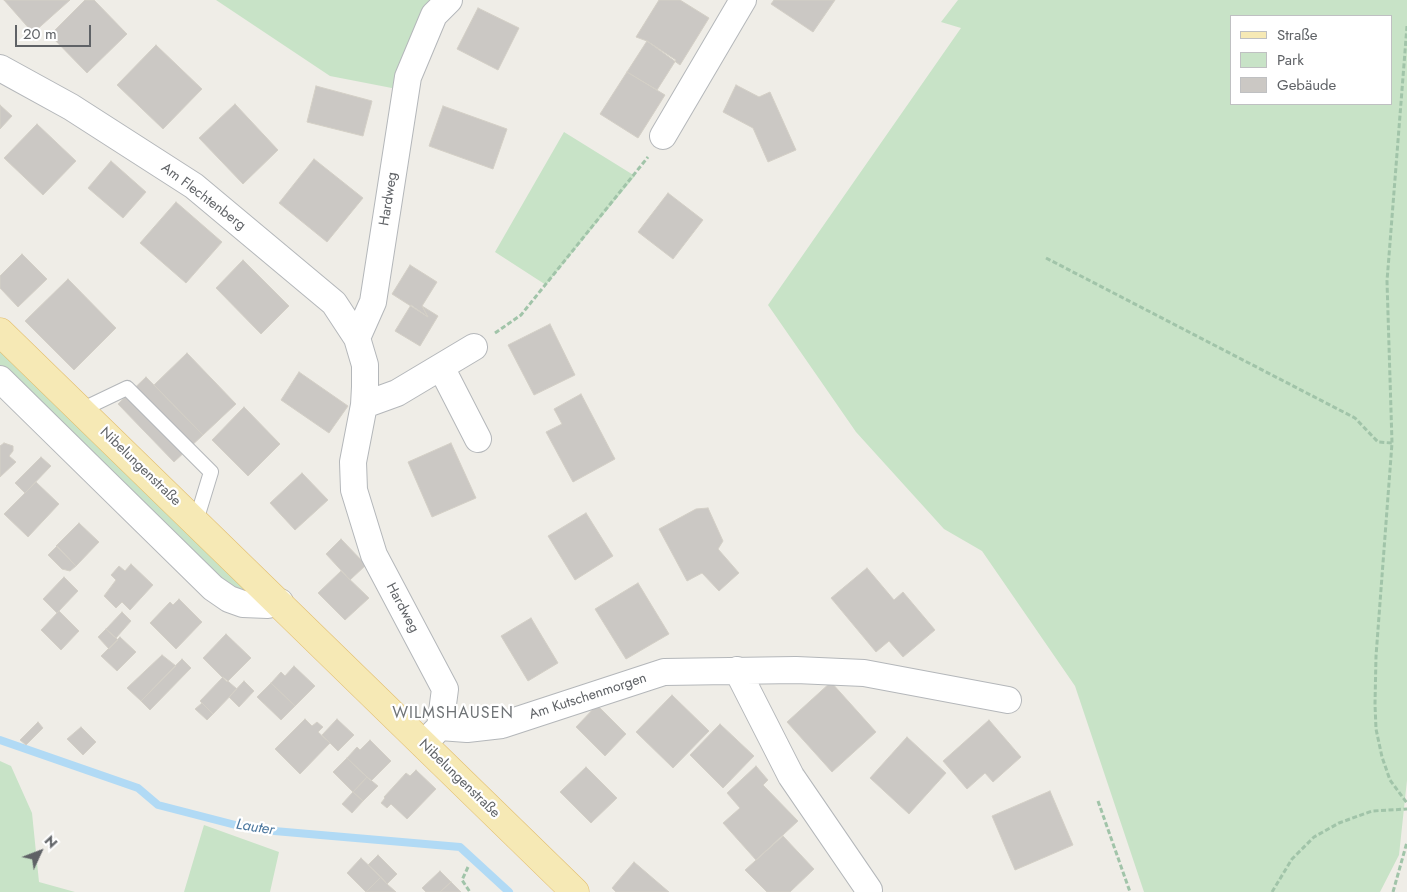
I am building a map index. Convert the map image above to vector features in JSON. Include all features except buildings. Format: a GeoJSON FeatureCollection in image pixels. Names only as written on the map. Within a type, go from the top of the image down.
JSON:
{"type":"FeatureCollection","features":[{"type":"Feature","properties":{"kind":"main road","name":"Nibelungenstraße"},"geometry":{"type":"LineString","coordinates":[[0,332],[280,602],[431,735],[575,892]]}},
{"type":"Feature","properties":{"kind":"street","name":"Hardweg"},"geometry":{"type":"LineString","coordinates":[[431,735],[445,688],[374,556],[354,490],[353,462],[364,405],[365,365],[357,338],[373,302],[408,77],[434,15],[449,0]]}},
{"type":"Feature","properties":{"kind":"street"},"geometry":{"type":"LineString","coordinates":[[663,136],[743,0]]}},
{"type":"Feature","properties":{"kind":"street","name":"Am Flechtenberg"},"geometry":{"type":"LineString","coordinates":[[0,68],[71,107],[194,186],[334,303],[357,338]]}},
{"type":"Feature","properties":{"kind":"street"},"geometry":{"type":"LineString","coordinates":[[364,405],[397,394],[474,347]]}},
{"type":"Feature","properties":{"kind":"street"},"geometry":{"type":"LineString","coordinates":[[442,367],[478,439]]}},
{"type":"Feature","properties":{"kind":"street"},"geometry":{"type":"LineString","coordinates":[[0,379],[213,588],[229,599],[243,604],[268,605],[280,602]]}},
{"type":"Feature","properties":{"kind":"street"},"geometry":{"type":"LineString","coordinates":[[736,670],[791,776],[869,890]]}},
{"type":"Feature","properties":{"kind":"street","name":"Am Kutschenmorgen"},"geometry":{"type":"LineString","coordinates":[[431,735],[502,726],[664,672],[796,670],[864,673],[1008,700]]}},
{"type":"Feature","properties":{"kind":"lane"},"geometry":{"type":"LineString","coordinates":[[80,410],[127,388],[210,472],[196,521]]}},
{"type":"Feature","properties":{"kind":"path"},"geometry":{"type":"LineString","coordinates":[[1407,26],[1387,281],[1392,443],[1376,656],[1376,728],[1382,757],[1390,780],[1407,803]]}},
{"type":"Feature","properties":{"kind":"path"},"geometry":{"type":"LineString","coordinates":[[474,347],[521,315],[635,176],[663,136]]}},
{"type":"Feature","properties":{"kind":"path"},"geometry":{"type":"LineString","coordinates":[[1046,258],[1355,418],[1378,442],[1392,443]]}},
{"type":"Feature","properties":{"kind":"path"},"geometry":{"type":"LineString","coordinates":[[1098,801],[1130,892]]}},
{"type":"Feature","properties":{"kind":"path"},"geometry":{"type":"LineString","coordinates":[[1272,892],[1292,859],[1314,837],[1339,823],[1372,810],[1407,809]]}},
{"type":"Feature","properties":{"kind":"path"},"geometry":{"type":"LineString","coordinates":[[1393,892],[1407,842]]}},
{"type":"Feature","properties":{"kind":"path"},"geometry":{"type":"LineString","coordinates":[[468,867],[462,880],[470,892]]}},
{"type":"Feature","properties":{"kind":"green space"},"geometry":{"type":"Polygon","coordinates":[[[216,0],[437,0],[397,89],[330,76],[216,0]]]}},
{"type":"Feature","properties":{"kind":"green space"},"geometry":{"type":"Polygon","coordinates":[[[958,0],[1407,0],[1407,780],[1399,855],[1380,892],[1144,892],[1075,686],[982,551],[944,529],[856,432],[768,305],[961,28],[941,22],[958,0]]]}},
{"type":"Feature","properties":{"kind":"green space"},"geometry":{"type":"Polygon","coordinates":[[[564,132],[635,176],[546,285],[495,252],[564,132]]]}},
{"type":"Feature","properties":{"kind":"green space"},"geometry":{"type":"Polygon","coordinates":[[[0,348],[247,588],[245,594],[238,598],[0,367],[0,348]]]}},
{"type":"Feature","properties":{"kind":"green space"},"geometry":{"type":"Polygon","coordinates":[[[0,761],[11,766],[32,813],[39,882],[75,892],[0,892],[0,761]]]}},
{"type":"Feature","properties":{"kind":"green space"},"geometry":{"type":"Polygon","coordinates":[[[204,825],[279,852],[270,892],[184,892],[204,825]]]}},
{"type":"Feature","properties":{"kind":"waterway","name":"Lauter"},"geometry":{"type":"LineString","coordinates":[[0,740],[138,788],[158,805],[251,829],[460,847],[509,892]]}},
{"type":"Feature","properties":{"kind":"district","name":"WILMSHAUSEN"},"geometry":{"type":"Point","coordinates":[453,714]}}]}
